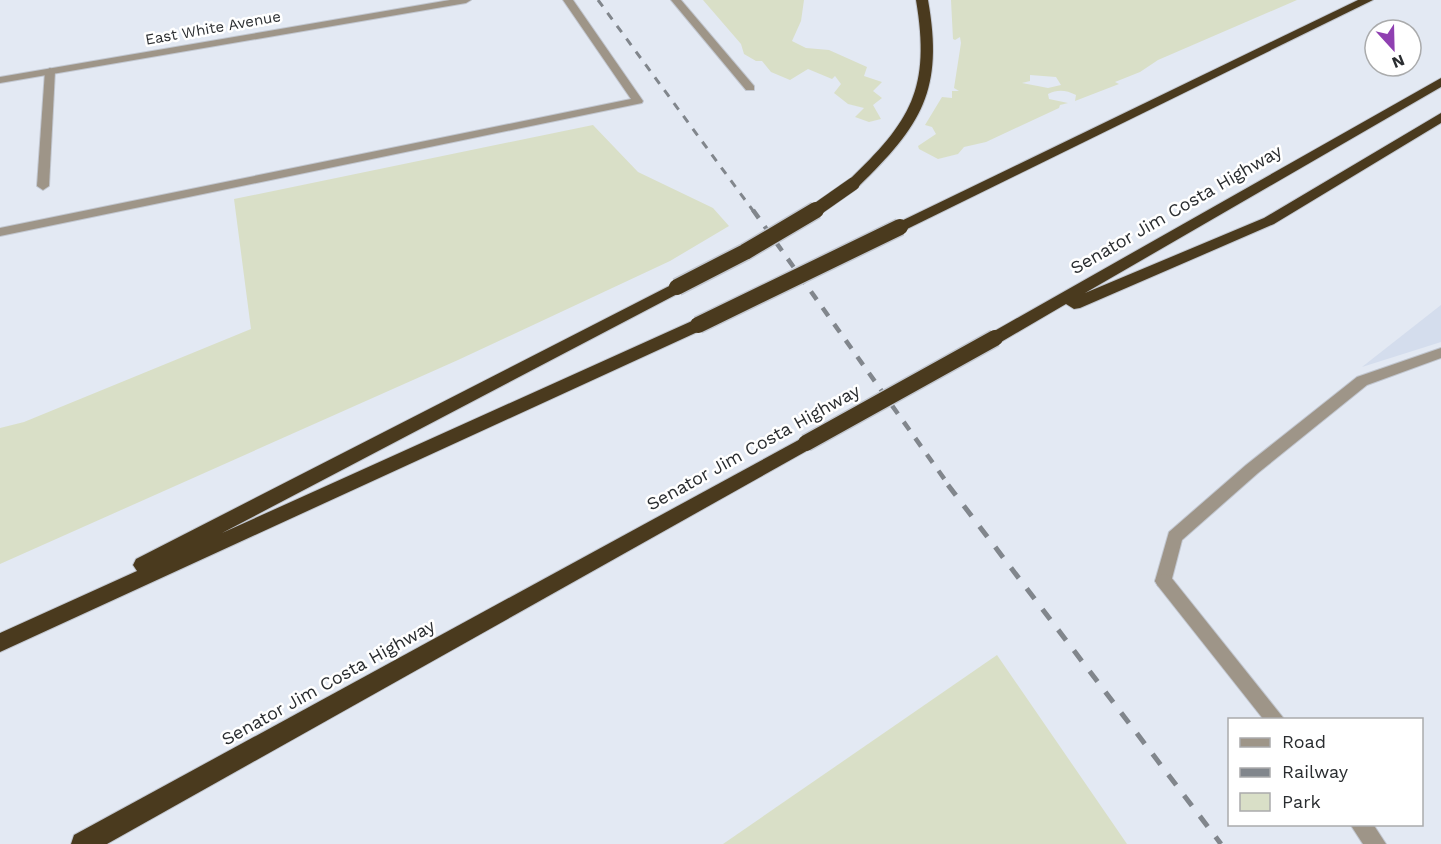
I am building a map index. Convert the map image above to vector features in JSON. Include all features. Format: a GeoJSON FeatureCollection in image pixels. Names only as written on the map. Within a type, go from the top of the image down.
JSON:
{"type":"FeatureCollection","features":[{"type":"Feature","properties":{"kind":"highway"},"geometry":{"type":"LineString","coordinates":[[0,641],[783,233],[815,213],[853,184],[884,156],[904,131],[916,110],[926,84],[929,44],[922,0]]}},
{"type":"Feature","properties":{"kind":"highway"},"geometry":{"type":"LineString","coordinates":[[0,641],[698,325],[1367,0]]}},
{"type":"Feature","properties":{"kind":"highway","name":"Senator Jim Costa Highway"},"geometry":{"type":"LineString","coordinates":[[83,844],[995,338],[1441,82]]}},
{"type":"Feature","properties":{"kind":"highway"},"geometry":{"type":"LineString","coordinates":[[995,338],[1269,221],[1441,117]]}},
{"type":"Feature","properties":{"kind":"street","name":"East White Avenue"},"geometry":{"type":"LineString","coordinates":[[0,80],[466,0]]}},
{"type":"Feature","properties":{"kind":"street"},"geometry":{"type":"LineString","coordinates":[[0,232],[638,101],[568,0]]}},
{"type":"Feature","properties":{"kind":"street"},"geometry":{"type":"LineString","coordinates":[[676,0],[750,88]]}},
{"type":"Feature","properties":{"kind":"street"},"geometry":{"type":"LineString","coordinates":[[43,186],[50,71]]}},
{"type":"Feature","properties":{"kind":"street"},"geometry":{"type":"LineString","coordinates":[[1274,718],[1164,581],[1175,537],[1252,469],[1362,381],[1441,352]]}},
{"type":"Feature","properties":{"kind":"street"},"geometry":{"type":"LineString","coordinates":[[1361,826],[1376,844]]}},
{"type":"Feature","properties":{"kind":"shaded area"},"geometry":{"type":"Polygon","coordinates":[[[1441,305],[1441,342],[1362,367],[1441,305]]]}},
{"type":"Feature","properties":{"kind":"green space"},"geometry":{"type":"Polygon","coordinates":[[[703,0],[804,0],[801,21],[792,41],[806,48],[829,50],[867,67],[864,76],[882,82],[873,91],[882,98],[873,105],[881,119],[869,122],[855,117],[864,108],[848,104],[834,93],[841,84],[835,76],[832,79],[808,69],[790,80],[771,72],[762,61],[756,61],[744,54],[741,44],[703,0]]]}},
{"type":"Feature","properties":{"kind":"green space"},"geometry":{"type":"Polygon","coordinates":[[[951,0],[1297,0],[1158,60],[1140,72],[1115,82],[1119,84],[1075,101],[1076,95],[1069,92],[1052,92],[1048,94],[1049,99],[1068,103],[986,142],[964,147],[958,154],[938,159],[919,149],[918,146],[936,134],[932,127],[925,125],[942,97],[952,98],[952,91],[959,91],[954,88],[961,43],[960,37],[953,39],[951,0]],[[1030,75],[1030,81],[1022,83],[1048,88],[1061,85],[1056,77],[1030,75]]]}},
{"type":"Feature","properties":{"kind":"green space"},"geometry":{"type":"Polygon","coordinates":[[[593,125],[638,172],[713,208],[729,226],[670,261],[458,360],[0,564],[0,428],[24,422],[251,329],[234,199],[593,125]]]}},
{"type":"Feature","properties":{"kind":"green space"},"geometry":{"type":"Polygon","coordinates":[[[997,655],[1127,844],[723,844],[997,655]]]}},
{"type":"Feature","properties":{"kind":"railway"},"geometry":{"type":"LineString","coordinates":[[598,0],[754,212]]}},
{"type":"Feature","properties":{"kind":"railway"},"geometry":{"type":"LineString","coordinates":[[753,210],[950,487]]}},
{"type":"Feature","properties":{"kind":"railway"},"geometry":{"type":"LineString","coordinates":[[948,485],[1221,844]]}}]}
